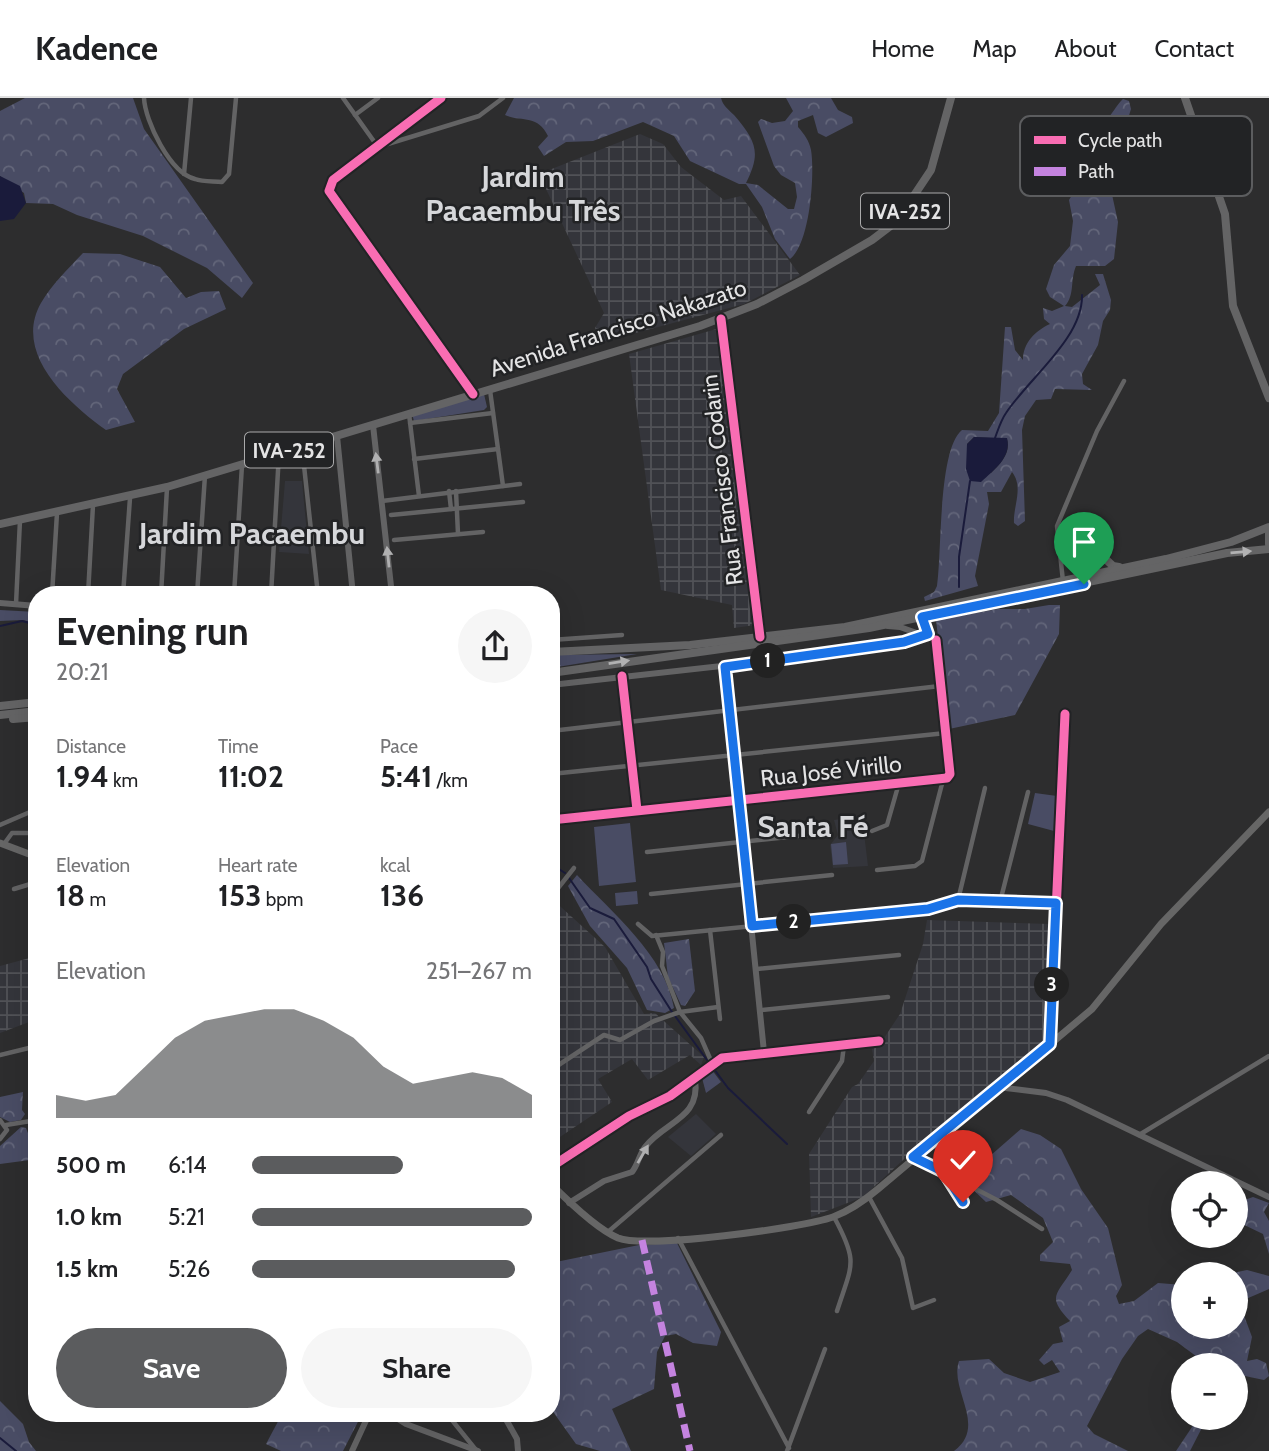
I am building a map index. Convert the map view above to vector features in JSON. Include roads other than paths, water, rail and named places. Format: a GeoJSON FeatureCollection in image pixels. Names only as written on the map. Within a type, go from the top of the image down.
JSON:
{"type":"FeatureCollection","features":[{"type":"Feature","properties":{"kind":"main road","name":"Avenida Francisco Nakazato"},"geometry":{"type":"LineString","coordinates":[[0,524],[130,498],[721,319],[803,280],[872,240],[897,221],[924,185],[931,170],[951,98]]}},
{"type":"Feature","properties":{"kind":"main road"},"geometry":{"type":"LineString","coordinates":[[1185,98],[1191,116]]}},
{"type":"Feature","properties":{"kind":"main road"},"geometry":{"type":"LineString","coordinates":[[1219,196],[1225,214],[1233,306],[1269,398]]}},
{"type":"Feature","properties":{"kind":"main road"},"geometry":{"type":"LineString","coordinates":[[560,652],[690,645],[845,627],[1190,553],[1269,527]]}},
{"type":"Feature","properties":{"kind":"main road"},"geometry":{"type":"LineString","coordinates":[[1269,533],[1269,544]]}},
{"type":"Feature","properties":{"kind":"main road"},"geometry":{"type":"LineString","coordinates":[[560,672],[883,625],[1227,553],[1269,549]]}},
{"type":"Feature","properties":{"kind":"main road"},"geometry":{"type":"LineString","coordinates":[[1086,576],[1100,554],[1113,566],[1122,568]]}},
{"type":"Feature","properties":{"kind":"main road"},"geometry":{"type":"LineString","coordinates":[[0,706],[28,703]]}},
{"type":"Feature","properties":{"kind":"main road"},"geometry":{"type":"LineString","coordinates":[[0,715],[28,712]]}},
{"type":"Feature","properties":{"kind":"main road"},"geometry":{"type":"LineString","coordinates":[[0,721],[28,718]]}},
{"type":"Feature","properties":{"kind":"main road"},"geometry":{"type":"LineString","coordinates":[[560,1194],[569,1203],[622,1239],[766,1232],[834,1217],[869,1197],[1091,1009],[1161,924],[1269,811]]}},
{"type":"Feature","properties":{"kind":"main road"},"geometry":{"type":"LineString","coordinates":[[2,843],[28,853]]}},
{"type":"Feature","properties":{"kind":"street"},"geometry":{"type":"LineString","coordinates":[[144,98],[151,130],[184,174],[193,179],[227,179],[236,98]]}},
{"type":"Feature","properties":{"kind":"street"},"geometry":{"type":"LineString","coordinates":[[184,174],[191,98]]}},
{"type":"Feature","properties":{"kind":"street"},"geometry":{"type":"LineString","coordinates":[[343,98],[378,147]]}},
{"type":"Feature","properties":{"kind":"street"},"geometry":{"type":"LineString","coordinates":[[355,115],[378,98]]}},
{"type":"Feature","properties":{"kind":"street"},"geometry":{"type":"LineString","coordinates":[[440,98],[329,186],[331,197],[473,394]]}},
{"type":"Feature","properties":{"kind":"street"},"geometry":{"type":"LineString","coordinates":[[378,147],[479,116],[503,98]]}},
{"type":"Feature","properties":{"kind":"street","name":"Rua Francisco Codarin"},"geometry":{"type":"LineString","coordinates":[[721,319],[760,637]]}},
{"type":"Feature","properties":{"kind":"street"},"geometry":{"type":"LineString","coordinates":[[1063,581],[1057,526],[1097,431],[1124,381]]}},
{"type":"Feature","properties":{"kind":"street"},"geometry":{"type":"LineString","coordinates":[[490,390],[503,486]]}},
{"type":"Feature","properties":{"kind":"street"},"geometry":{"type":"LineString","coordinates":[[410,424],[493,412]]}},
{"type":"Feature","properties":{"kind":"street"},"geometry":{"type":"LineString","coordinates":[[409,414],[418,496]]}},
{"type":"Feature","properties":{"kind":"street"},"geometry":{"type":"LineString","coordinates":[[373,425],[391,586]]}},
{"type":"Feature","properties":{"kind":"street"},"geometry":{"type":"LineString","coordinates":[[337,436],[352,586]]}},
{"type":"Feature","properties":{"kind":"street"},"geometry":{"type":"LineString","coordinates":[[302,447],[317,586]]}},
{"type":"Feature","properties":{"kind":"street"},"geometry":{"type":"LineString","coordinates":[[414,459],[498,449]]}},
{"type":"Feature","properties":{"kind":"street"},"geometry":{"type":"LineString","coordinates":[[272,586],[279,453]]}},
{"type":"Feature","properties":{"kind":"street"},"geometry":{"type":"LineString","coordinates":[[235,586],[242,464]]}},
{"type":"Feature","properties":{"kind":"street"},"geometry":{"type":"LineString","coordinates":[[198,586],[205,475]]}},
{"type":"Feature","properties":{"kind":"street"},"geometry":{"type":"LineString","coordinates":[[382,501],[520,484]]}},
{"type":"Feature","properties":{"kind":"street"},"geometry":{"type":"LineString","coordinates":[[162,586],[167,487]]}},
{"type":"Feature","properties":{"kind":"street"},"geometry":{"type":"LineString","coordinates":[[449,491],[457,534]]}},
{"type":"Feature","properties":{"kind":"street"},"geometry":{"type":"LineString","coordinates":[[454,509],[456,491]]}},
{"type":"Feature","properties":{"kind":"street"},"geometry":{"type":"LineString","coordinates":[[124,586],[130,498]]}},
{"type":"Feature","properties":{"kind":"street"},"geometry":{"type":"LineString","coordinates":[[391,515],[523,502]]}},
{"type":"Feature","properties":{"kind":"street"},"geometry":{"type":"LineString","coordinates":[[88,586],[93,505]]}},
{"type":"Feature","properties":{"kind":"street"},"geometry":{"type":"LineString","coordinates":[[53,586],[57,513]]}},
{"type":"Feature","properties":{"kind":"street"},"geometry":{"type":"LineString","coordinates":[[16,604],[20,520]]}},
{"type":"Feature","properties":{"kind":"street"},"geometry":{"type":"LineString","coordinates":[[394,540],[483,532]]}},
{"type":"Feature","properties":{"kind":"street"},"geometry":{"type":"LineString","coordinates":[[0,603],[28,605]]}},
{"type":"Feature","properties":{"kind":"street"},"geometry":{"type":"LineString","coordinates":[[922,617],[925,636]]}},
{"type":"Feature","properties":{"kind":"street"},"geometry":{"type":"LineString","coordinates":[[877,870],[915,866],[922,861],[945,779],[950,774],[936,640],[901,627],[883,625]]}},
{"type":"Feature","properties":{"kind":"street"},"geometry":{"type":"LineString","coordinates":[[560,639],[622,635]]}},
{"type":"Feature","properties":{"kind":"street"},"geometry":{"type":"LineString","coordinates":[[560,684],[829,654],[925,636]]}},
{"type":"Feature","properties":{"kind":"street"},"geometry":{"type":"LineString","coordinates":[[725,667],[764,1052]]}},
{"type":"Feature","properties":{"kind":"street"},"geometry":{"type":"LineString","coordinates":[[560,730],[940,686]]}},
{"type":"Feature","properties":{"kind":"street"},"geometry":{"type":"LineString","coordinates":[[1050,1044],[1065,714]]}},
{"type":"Feature","properties":{"kind":"street"},"geometry":{"type":"LineString","coordinates":[[560,773],[946,733]]}},
{"type":"Feature","properties":{"kind":"street","name":"Rua José Virillo"},"geometry":{"type":"LineString","coordinates":[[560,819],[945,779]]}},
{"type":"Feature","properties":{"kind":"street"},"geometry":{"type":"LineString","coordinates":[[872,831],[887,825],[899,783]]}},
{"type":"Feature","properties":{"kind":"street"},"geometry":{"type":"LineString","coordinates":[[958,900],[985,788]]}},
{"type":"Feature","properties":{"kind":"street"},"geometry":{"type":"LineString","coordinates":[[1000,902],[1028,792]]}},
{"type":"Feature","properties":{"kind":"street"},"geometry":{"type":"LineString","coordinates":[[0,825],[28,813]]}},
{"type":"Feature","properties":{"kind":"street"},"geometry":{"type":"LineString","coordinates":[[11,820],[12,834]]}},
{"type":"Feature","properties":{"kind":"street"},"geometry":{"type":"LineString","coordinates":[[2,843],[12,834],[28,833]]}},
{"type":"Feature","properties":{"kind":"street"},"geometry":{"type":"LineString","coordinates":[[647,852],[826,833]]}},
{"type":"Feature","properties":{"kind":"street"},"geometry":{"type":"LineString","coordinates":[[560,886],[575,868]]}},
{"type":"Feature","properties":{"kind":"street"},"geometry":{"type":"LineString","coordinates":[[651,894],[832,875]]}},
{"type":"Feature","properties":{"kind":"street"},"geometry":{"type":"LineString","coordinates":[[13,889],[28,885]]}},
{"type":"Feature","properties":{"kind":"street"},"geometry":{"type":"LineString","coordinates":[[638,924],[648,935],[656,935],[928,909],[958,900],[1056,903]]}},
{"type":"Feature","properties":{"kind":"street"},"geometry":{"type":"LineString","coordinates":[[710,930],[720,1019]]}},
{"type":"Feature","properties":{"kind":"street"},"geometry":{"type":"LineString","coordinates":[[656,935],[663,952],[662,966],[678,1013],[701,1038],[712,1063]]}},
{"type":"Feature","properties":{"kind":"street"},"geometry":{"type":"LineString","coordinates":[[757,969],[899,955]]}},
{"type":"Feature","properties":{"kind":"street"},"geometry":{"type":"LineString","coordinates":[[761,1010],[888,997]]}},
{"type":"Feature","properties":{"kind":"street"},"geometry":{"type":"LineString","coordinates":[[560,1064],[604,1035],[610,1039],[625,1038],[654,1021],[678,1013],[718,1007]]}},
{"type":"Feature","properties":{"kind":"street"},"geometry":{"type":"LineString","coordinates":[[560,1161],[629,1116],[695,1079],[712,1063],[722,1058],[879,1041]]}},
{"type":"Feature","properties":{"kind":"street"},"geometry":{"type":"LineString","coordinates":[[809,1112],[842,1061],[844,1045]]}},
{"type":"Feature","properties":{"kind":"street"},"geometry":{"type":"LineString","coordinates":[[0,1055],[28,1048]]}},
{"type":"Feature","properties":{"kind":"street"},"geometry":{"type":"LineString","coordinates":[[1138,1136],[1269,1056]]}},
{"type":"Feature","properties":{"kind":"street"},"geometry":{"type":"LineString","coordinates":[[569,1203],[604,1181],[632,1172],[645,1146],[692,1107],[697,1092],[695,1079]]}},
{"type":"Feature","properties":{"kind":"street"},"geometry":{"type":"LineString","coordinates":[[997,1087],[1046,1093],[1269,1197]]}},
{"type":"Feature","properties":{"kind":"street"},"geometry":{"type":"LineString","coordinates":[[0,1120],[6,1125],[28,1121]]}},
{"type":"Feature","properties":{"kind":"street"},"geometry":{"type":"LineString","coordinates":[[0,1139],[6,1133],[6,1125]]}},
{"type":"Feature","properties":{"kind":"street"},"geometry":{"type":"LineString","coordinates":[[609,1231],[721,1135]]}},
{"type":"Feature","properties":{"kind":"street"},"geometry":{"type":"LineString","coordinates":[[913,1157],[970,1189],[1003,1203],[1042,1229]]}},
{"type":"Feature","properties":{"kind":"street"},"geometry":{"type":"LineString","coordinates":[[944,1172],[963,1202]]}},
{"type":"Feature","properties":{"kind":"street"},"geometry":{"type":"LineString","coordinates":[[869,1197],[901,1258],[913,1308],[934,1300]]}},
{"type":"Feature","properties":{"kind":"street"},"geometry":{"type":"LineString","coordinates":[[834,1217],[851,1251],[852,1261],[837,1311]]}},
{"type":"Feature","properties":{"kind":"street"},"geometry":{"type":"LineString","coordinates":[[678,1238],[788,1449]]}},
{"type":"Feature","properties":{"kind":"street"},"geometry":{"type":"LineString","coordinates":[[788,1449],[825,1349]]}},
{"type":"Feature","properties":{"kind":"street"},"geometry":{"type":"LineString","coordinates":[[352,1451],[365,1422]]}},
{"type":"Feature","properties":{"kind":"street"},"geometry":{"type":"LineString","coordinates":[[403,1422],[477,1451]]}},
{"type":"Feature","properties":{"kind":"street"},"geometry":{"type":"LineString","coordinates":[[454,1422],[477,1451]]}},
{"type":"Feature","properties":{"kind":"street"},"geometry":{"type":"LineString","coordinates":[[507,1422],[517,1439],[518,1451]]}},
{"type":"Feature","properties":{"kind":"street"},"geometry":{"type":"LineString","coordinates":[[455,1442],[460,1430]]}},
{"type":"Feature","properties":{"kind":"waterway"},"geometry":{"type":"LineString","coordinates":[[995,438],[1006,413],[1053,357],[1074,327],[1082,295]]}},
{"type":"Feature","properties":{"kind":"waterway"},"geometry":{"type":"LineString","coordinates":[[959,587],[959,557],[970,481]]}},
{"type":"Feature","properties":{"kind":"waterway"},"geometry":{"type":"LineString","coordinates":[[0,626],[22,621],[28,623]]}},
{"type":"Feature","properties":{"kind":"waterway"},"geometry":{"type":"LineString","coordinates":[[560,870],[565,873]]}},
{"type":"Feature","properties":{"kind":"waterway"},"geometry":{"type":"LineString","coordinates":[[569,878],[590,908],[614,919],[647,967],[651,979],[672,1012]]}},
{"type":"Feature","properties":{"kind":"waterway"},"geometry":{"type":"LineString","coordinates":[[675,1016],[707,1060]]}},
{"type":"Feature","properties":{"kind":"waterway"},"geometry":{"type":"LineString","coordinates":[[714,1069],[728,1088],[787,1144]]}},
{"type":"Feature","properties":{"kind":"waterway"},"geometry":{"type":"LineString","coordinates":[[0,1438],[16,1451]]}},
{"type":"Feature","properties":{"kind":"district","name":"Jardim Pacaembu Três"},"geometry":{"type":"Point","coordinates":[523,193]}},
{"type":"Feature","properties":{"kind":"district","name":"Jardim Pacaembu"},"geometry":{"type":"Point","coordinates":[252,533]}},
{"type":"Feature","properties":{"kind":"district","name":"Santa Fé"},"geometry":{"type":"Point","coordinates":[813,826]}}]}
